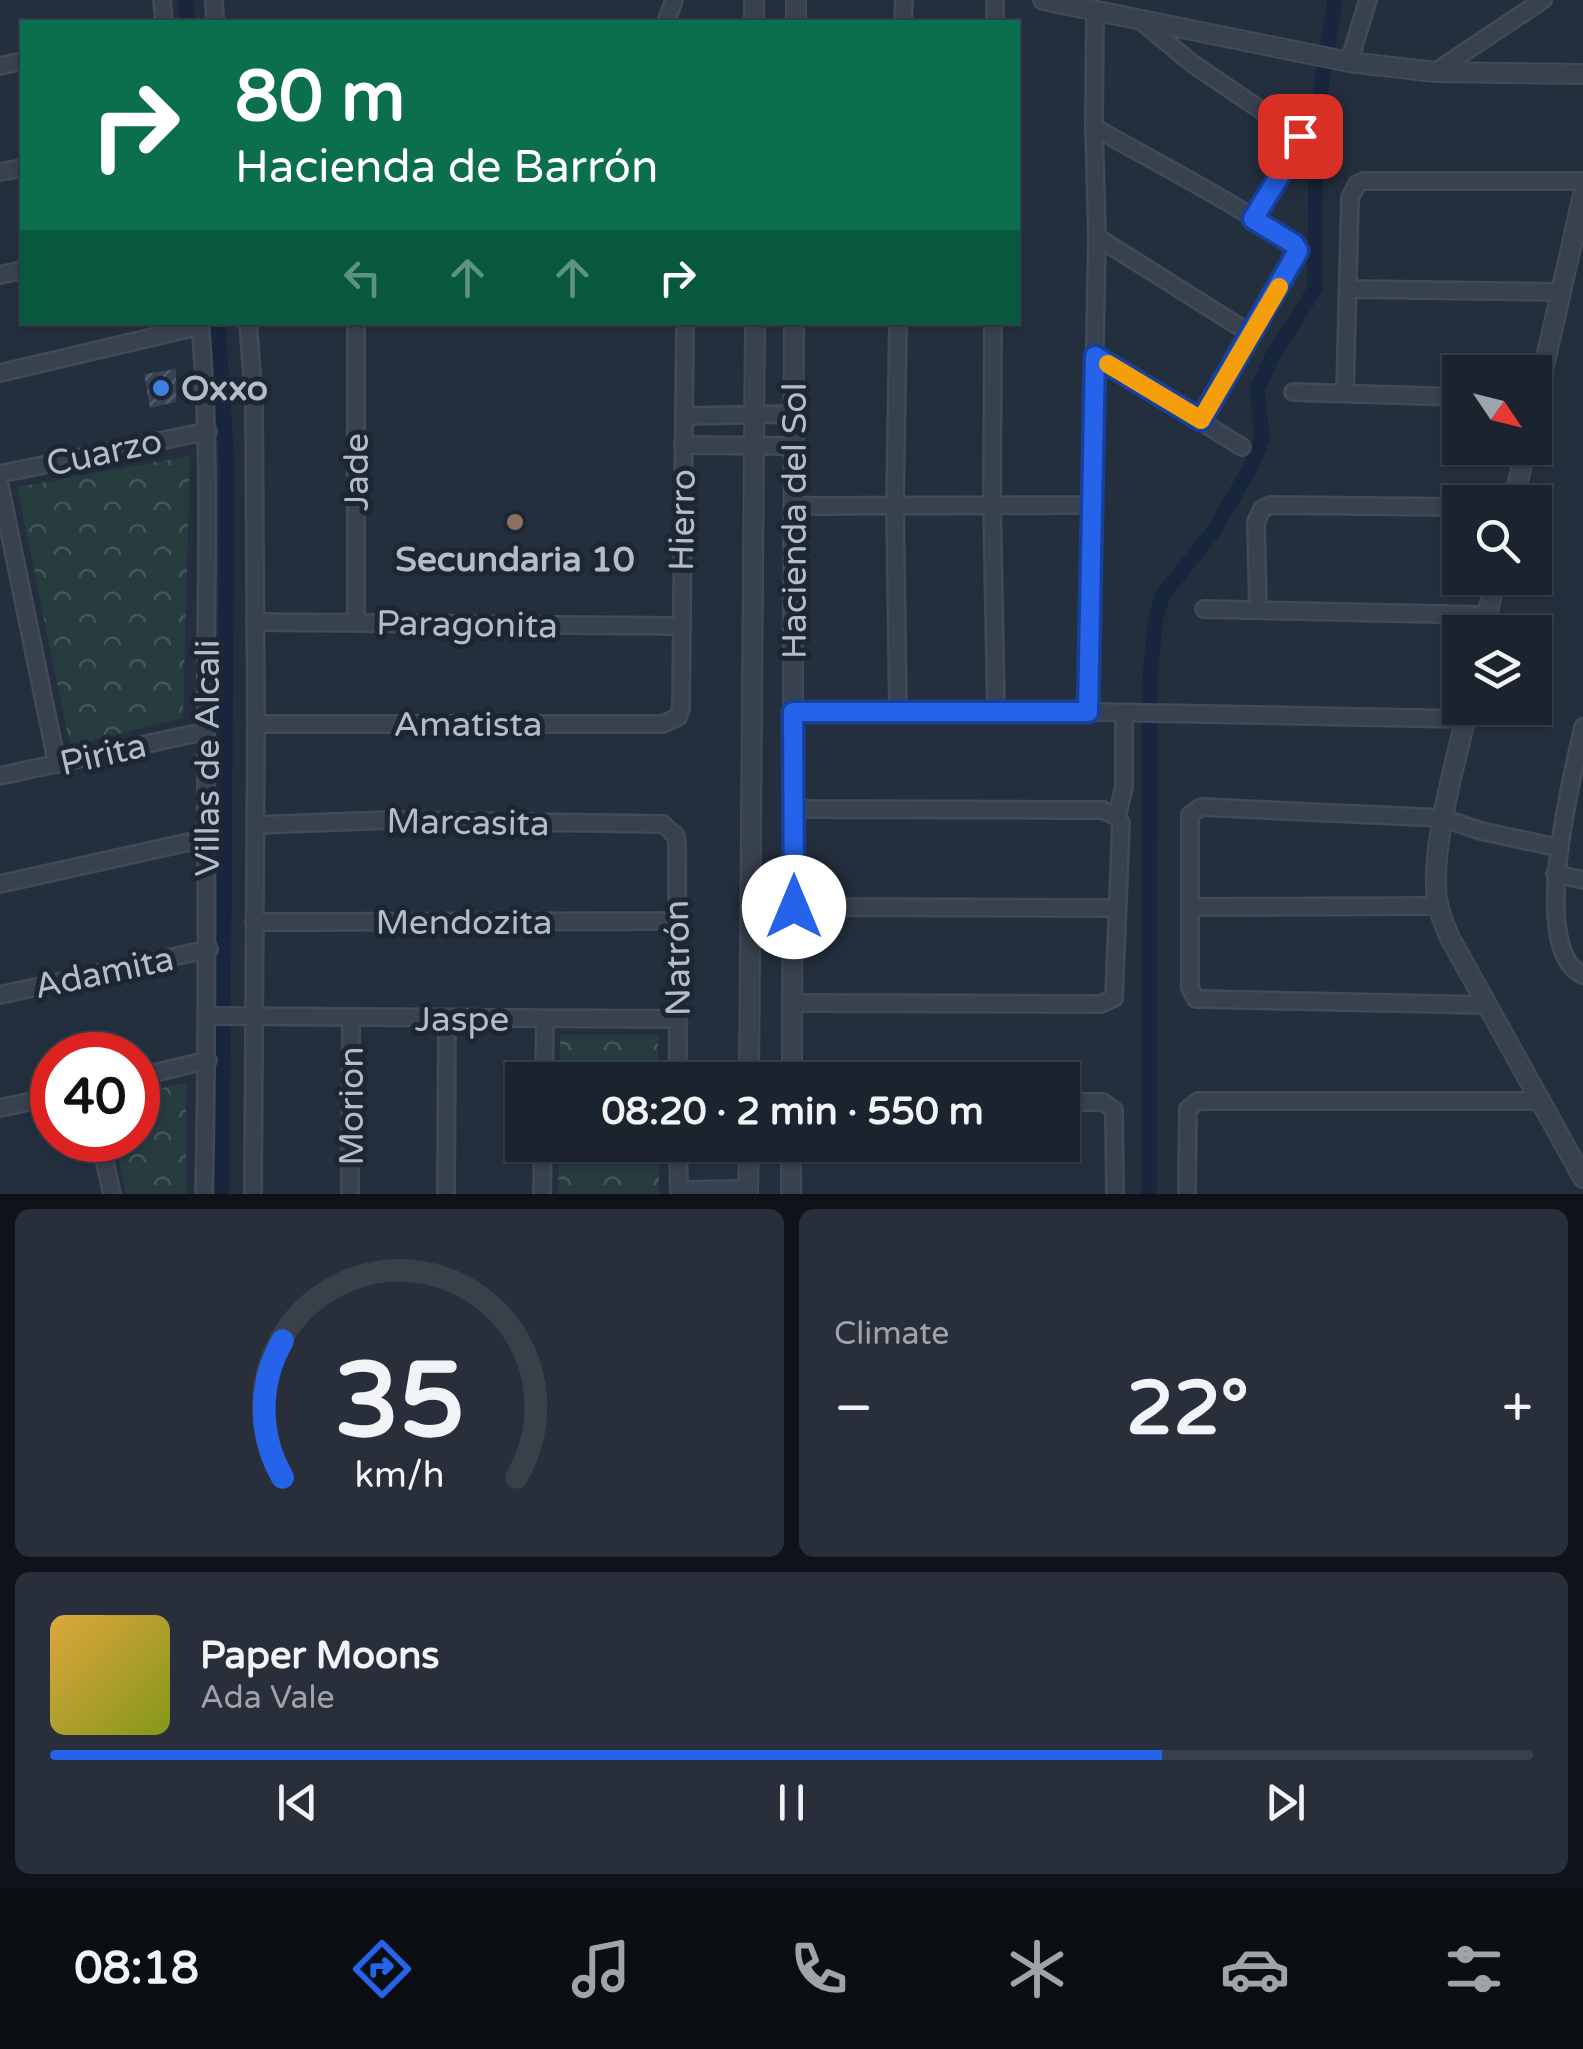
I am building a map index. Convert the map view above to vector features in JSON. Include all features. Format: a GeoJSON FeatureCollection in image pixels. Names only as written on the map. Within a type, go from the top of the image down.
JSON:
{"type":"FeatureCollection","features":[{"type":"Feature","properties":{"kind":"street"},"geometry":{"type":"LineString","coordinates":[[1043,0],[1346,61],[1435,72],[1583,74]]}},
{"type":"Feature","properties":{"kind":"street"},"geometry":{"type":"LineString","coordinates":[[1346,61],[1368,0]]}},
{"type":"Feature","properties":{"kind":"street"},"geometry":{"type":"LineString","coordinates":[[1435,72],[1543,0]]}},
{"type":"Feature","properties":{"kind":"street"},"geometry":{"type":"LineString","coordinates":[[1088,712],[1098,237],[1094,127],[1096,12]]}},
{"type":"Feature","properties":{"kind":"street"},"geometry":{"type":"LineString","coordinates":[[1141,21],[1193,64],[1300,136],[1298,146],[1253,219]]}},
{"type":"Feature","properties":{"kind":"street"},"geometry":{"type":"LineString","coordinates":[[1094,127],[1253,219],[1294,244],[1298,251],[1201,420]]}},
{"type":"Feature","properties":{"kind":"street"},"geometry":{"type":"LineString","coordinates":[[1345,393],[1350,198],[1356,184],[1583,181]]}},
{"type":"Feature","properties":{"kind":"street"},"geometry":{"type":"LineString","coordinates":[[1546,355],[1583,195]]}},
{"type":"Feature","properties":{"kind":"street"},"geometry":{"type":"LineString","coordinates":[[1098,237],[1251,334]]}},
{"type":"Feature","properties":{"kind":"street"},"geometry":{"type":"LineString","coordinates":[[1349,289],[1561,292]]}},
{"type":"Feature","properties":{"kind":"street"},"geometry":{"type":"LineString","coordinates":[[0,373],[196,325]]}},
{"type":"Feature","properties":{"kind":"street","name":"Villas de Alcali"},"geometry":{"type":"LineString","coordinates":[[200,325],[208,431],[206,731],[212,1016],[204,1194]]}},
{"type":"Feature","properties":{"kind":"street","name":"Villas de Alcali"},"geometry":{"type":"LineString","coordinates":[[248,325],[254,400],[256,724],[250,1016],[253,1194]]}},
{"type":"Feature","properties":{"kind":"street","name":"Jade"},"geometry":{"type":"LineString","coordinates":[[356,325],[356,622]]}},
{"type":"Feature","properties":{"kind":"street","name":"Hierro"},"geometry":{"type":"LineString","coordinates":[[678,718],[684,325]]}},
{"type":"Feature","properties":{"kind":"street","name":"Hacienda del Sol"},"geometry":{"type":"LineString","coordinates":[[749,1062],[755,325]]}},
{"type":"Feature","properties":{"kind":"street","name":"Hacienda del Sol"},"geometry":{"type":"LineString","coordinates":[[792,1062],[794,325]]}},
{"type":"Feature","properties":{"kind":"street"},"geometry":{"type":"LineString","coordinates":[[898,325],[894,504],[898,712]]}},
{"type":"Feature","properties":{"kind":"street"},"geometry":{"type":"LineString","coordinates":[[993,325],[996,710]]}},
{"type":"Feature","properties":{"kind":"street"},"geometry":{"type":"LineString","coordinates":[[1095,356],[1242,446]]}},
{"type":"Feature","properties":{"kind":"street"},"geometry":{"type":"LineString","coordinates":[[1293,392],[1442,396]]}},
{"type":"Feature","properties":{"kind":"street"},"geometry":{"type":"LineString","coordinates":[[684,416],[794,414]]}},
{"type":"Feature","properties":{"kind":"street","name":"Cuarzo"},"geometry":{"type":"LineString","coordinates":[[0,474],[208,431]]}},
{"type":"Feature","properties":{"kind":"street"},"geometry":{"type":"LineString","coordinates":[[683,446],[794,446]]}},
{"type":"Feature","properties":{"kind":"street"},"geometry":{"type":"LineString","coordinates":[[0,486],[57,764]]}},
{"type":"Feature","properties":{"kind":"street"},"geometry":{"type":"LineString","coordinates":[[796,506],[1092,505]]}},
{"type":"Feature","properties":{"kind":"street"},"geometry":{"type":"LineString","coordinates":[[1258,610],[1256,522],[1262,509],[1271,505],[1442,507]]}},
{"type":"Feature","properties":{"kind":"street"},"geometry":{"type":"LineString","coordinates":[[1204,608],[1442,621]]}},
{"type":"Feature","properties":{"kind":"street","name":"Paragonita"},"geometry":{"type":"LineString","coordinates":[[255,622],[680,626]]}},
{"type":"Feature","properties":{"kind":"street"},"geometry":{"type":"LineString","coordinates":[[793,712],[1442,713]]}},
{"type":"Feature","properties":{"kind":"street"},"geometry":{"type":"LineString","coordinates":[[793,1003],[1101,1004],[1114,998],[1120,823],[1117,816],[1124,788],[1130,714]]}},
{"type":"Feature","properties":{"kind":"street","name":"Amatista"},"geometry":{"type":"LineString","coordinates":[[256,724],[663,724],[678,718]]}},
{"type":"Feature","properties":{"kind":"street"},"geometry":{"type":"LineString","coordinates":[[1464,725],[1443,818],[1438,906],[1450,938],[1583,1178]]}},
{"type":"Feature","properties":{"kind":"street"},"geometry":{"type":"LineString","coordinates":[[1579,973],[1564,952],[1555,904],[1555,874],[1578,777],[1583,727]]}},
{"type":"Feature","properties":{"kind":"street","name":"Pirita"},"geometry":{"type":"LineString","coordinates":[[0,776],[206,731]]}},
{"type":"Feature","properties":{"kind":"street"},"geometry":{"type":"LineString","coordinates":[[1486,1005],[1196,999],[1190,988],[1189,822],[1194,810],[1201,807],[1443,818],[1481,831],[1560,848]]}},
{"type":"Feature","properties":{"kind":"street"},"geometry":{"type":"LineString","coordinates":[[795,810],[1103,810],[1117,816]]}},
{"type":"Feature","properties":{"kind":"street","name":"Marcasita"},"geometry":{"type":"LineString","coordinates":[[256,825],[388,820],[663,824],[676,836]]}},
{"type":"Feature","properties":{"kind":"street","name":"Natrón"},"geometry":{"type":"LineString","coordinates":[[676,836],[678,1062]]}},
{"type":"Feature","properties":{"kind":"street"},"geometry":{"type":"LineString","coordinates":[[0,884],[207,838]]}},
{"type":"Feature","properties":{"kind":"street"},"geometry":{"type":"LineString","coordinates":[[1555,874],[1583,880]]}},
{"type":"Feature","properties":{"kind":"street"},"geometry":{"type":"LineString","coordinates":[[1190,907],[1438,906]]}},
{"type":"Feature","properties":{"kind":"street"},"geometry":{"type":"LineString","coordinates":[[794,907],[1116,908]]}},
{"type":"Feature","properties":{"kind":"street","name":"Mendozita"},"geometry":{"type":"LineString","coordinates":[[254,922],[675,921]]}},
{"type":"Feature","properties":{"kind":"street","name":"Adamita"},"geometry":{"type":"LineString","coordinates":[[0,995],[209,949]]}},
{"type":"Feature","properties":{"kind":"street","name":"Jaspe"},"geometry":{"type":"LineString","coordinates":[[212,1016],[677,1019]]}},
{"type":"Feature","properties":{"kind":"street","name":"Morion"},"geometry":{"type":"LineString","coordinates":[[350,1194],[351,1019]]}},
{"type":"Feature","properties":{"kind":"street"},"geometry":{"type":"LineString","coordinates":[[544,1062],[545,1019]]}},
{"type":"Feature","properties":{"kind":"street"},"geometry":{"type":"LineString","coordinates":[[446,1194],[448,1020]]}},
{"type":"Feature","properties":{"kind":"street"},"geometry":{"type":"LineString","coordinates":[[160,1072],[208,1060]]}},
{"type":"Feature","properties":{"kind":"street"},"geometry":{"type":"LineString","coordinates":[[1187,1194],[1188,1109],[1194,1102],[1540,1101]]}},
{"type":"Feature","properties":{"kind":"street"},"geometry":{"type":"LineString","coordinates":[[0,1108],[30,1102]]}},
{"type":"Feature","properties":{"kind":"street"},"geometry":{"type":"LineString","coordinates":[[1080,1102],[1103,1102],[1114,1110],[1115,1194]]}},
{"type":"Feature","properties":{"kind":"street"},"geometry":{"type":"LineString","coordinates":[[105,1162],[112,1194]]}},
{"type":"Feature","properties":{"kind":"street"},"geometry":{"type":"LineString","coordinates":[[542,1162],[542,1194]]}},
{"type":"Feature","properties":{"kind":"street"},"geometry":{"type":"LineString","coordinates":[[678,1162],[679,1192],[748,1192],[748,1162]]}},
{"type":"Feature","properties":{"kind":"street"},"geometry":{"type":"LineString","coordinates":[[791,1162],[791,1194]]}},
{"type":"Feature","properties":{"kind":"green space"},"geometry":{"type":"Polygon","coordinates":[[[190,456],[183,718],[70,746],[17,487],[190,456]]]}},
{"type":"Feature","properties":{"kind":"green space"},"geometry":{"type":"Polygon","coordinates":[[[560,1035],[658,1035],[658,1062],[560,1062],[560,1035]]]}},
{"type":"Feature","properties":{"kind":"green space"},"geometry":{"type":"Polygon","coordinates":[[[186,1083],[186,1194],[126,1194],[119,1162],[160,1162],[160,1088],[186,1083]]]}},
{"type":"Feature","properties":{"kind":"green space"},"geometry":{"type":"Polygon","coordinates":[[[559,1162],[659,1162],[659,1194],[558,1194],[559,1162]]]}},
{"type":"Feature","properties":{"kind":"building","name":"Oxxo"},"geometry":{"type":"Polygon","coordinates":[[[176,369],[176,402],[150,408],[144,374],[176,369]]]}},
{"type":"Feature","properties":{"kind":"waterway"},"geometry":{"type":"LineString","coordinates":[[185,0],[188,20]]}},
{"type":"Feature","properties":{"kind":"waterway"},"geometry":{"type":"LineString","coordinates":[[1149,1194],[1150,678],[1155,622],[1162,596],[1212,533],[1251,467],[1262,439],[1257,389],[1273,355],[1315,289],[1316,121],[1335,0]]}},
{"type":"Feature","properties":{"kind":"waterway"},"geometry":{"type":"LineString","coordinates":[[218,325],[227,469],[222,1194]]}},
{"type":"Feature","properties":{"kind":"slow traffic"},"geometry":{"type":"LineString","coordinates":[[1108,364],[1201,420],[1279,287]]}},
{"type":"Feature","properties":{"kind":"place","name":"Oxxo"},"geometry":{"type":"Point","coordinates":[161,388]}},
{"type":"Feature","properties":{"kind":"place","name":"Secundaria 10"},"geometry":{"type":"Point","coordinates":[515,522]}},
{"type":"Feature","properties":{"kind":"route"},"geometry":{"type":"LineString","coordinates":[[794,907],[793,712],[1088,712],[1095,356],[1201,420],[1295,260],[1298,251],[1294,244],[1253,219],[1298,146],[1300,136]]}}]}
